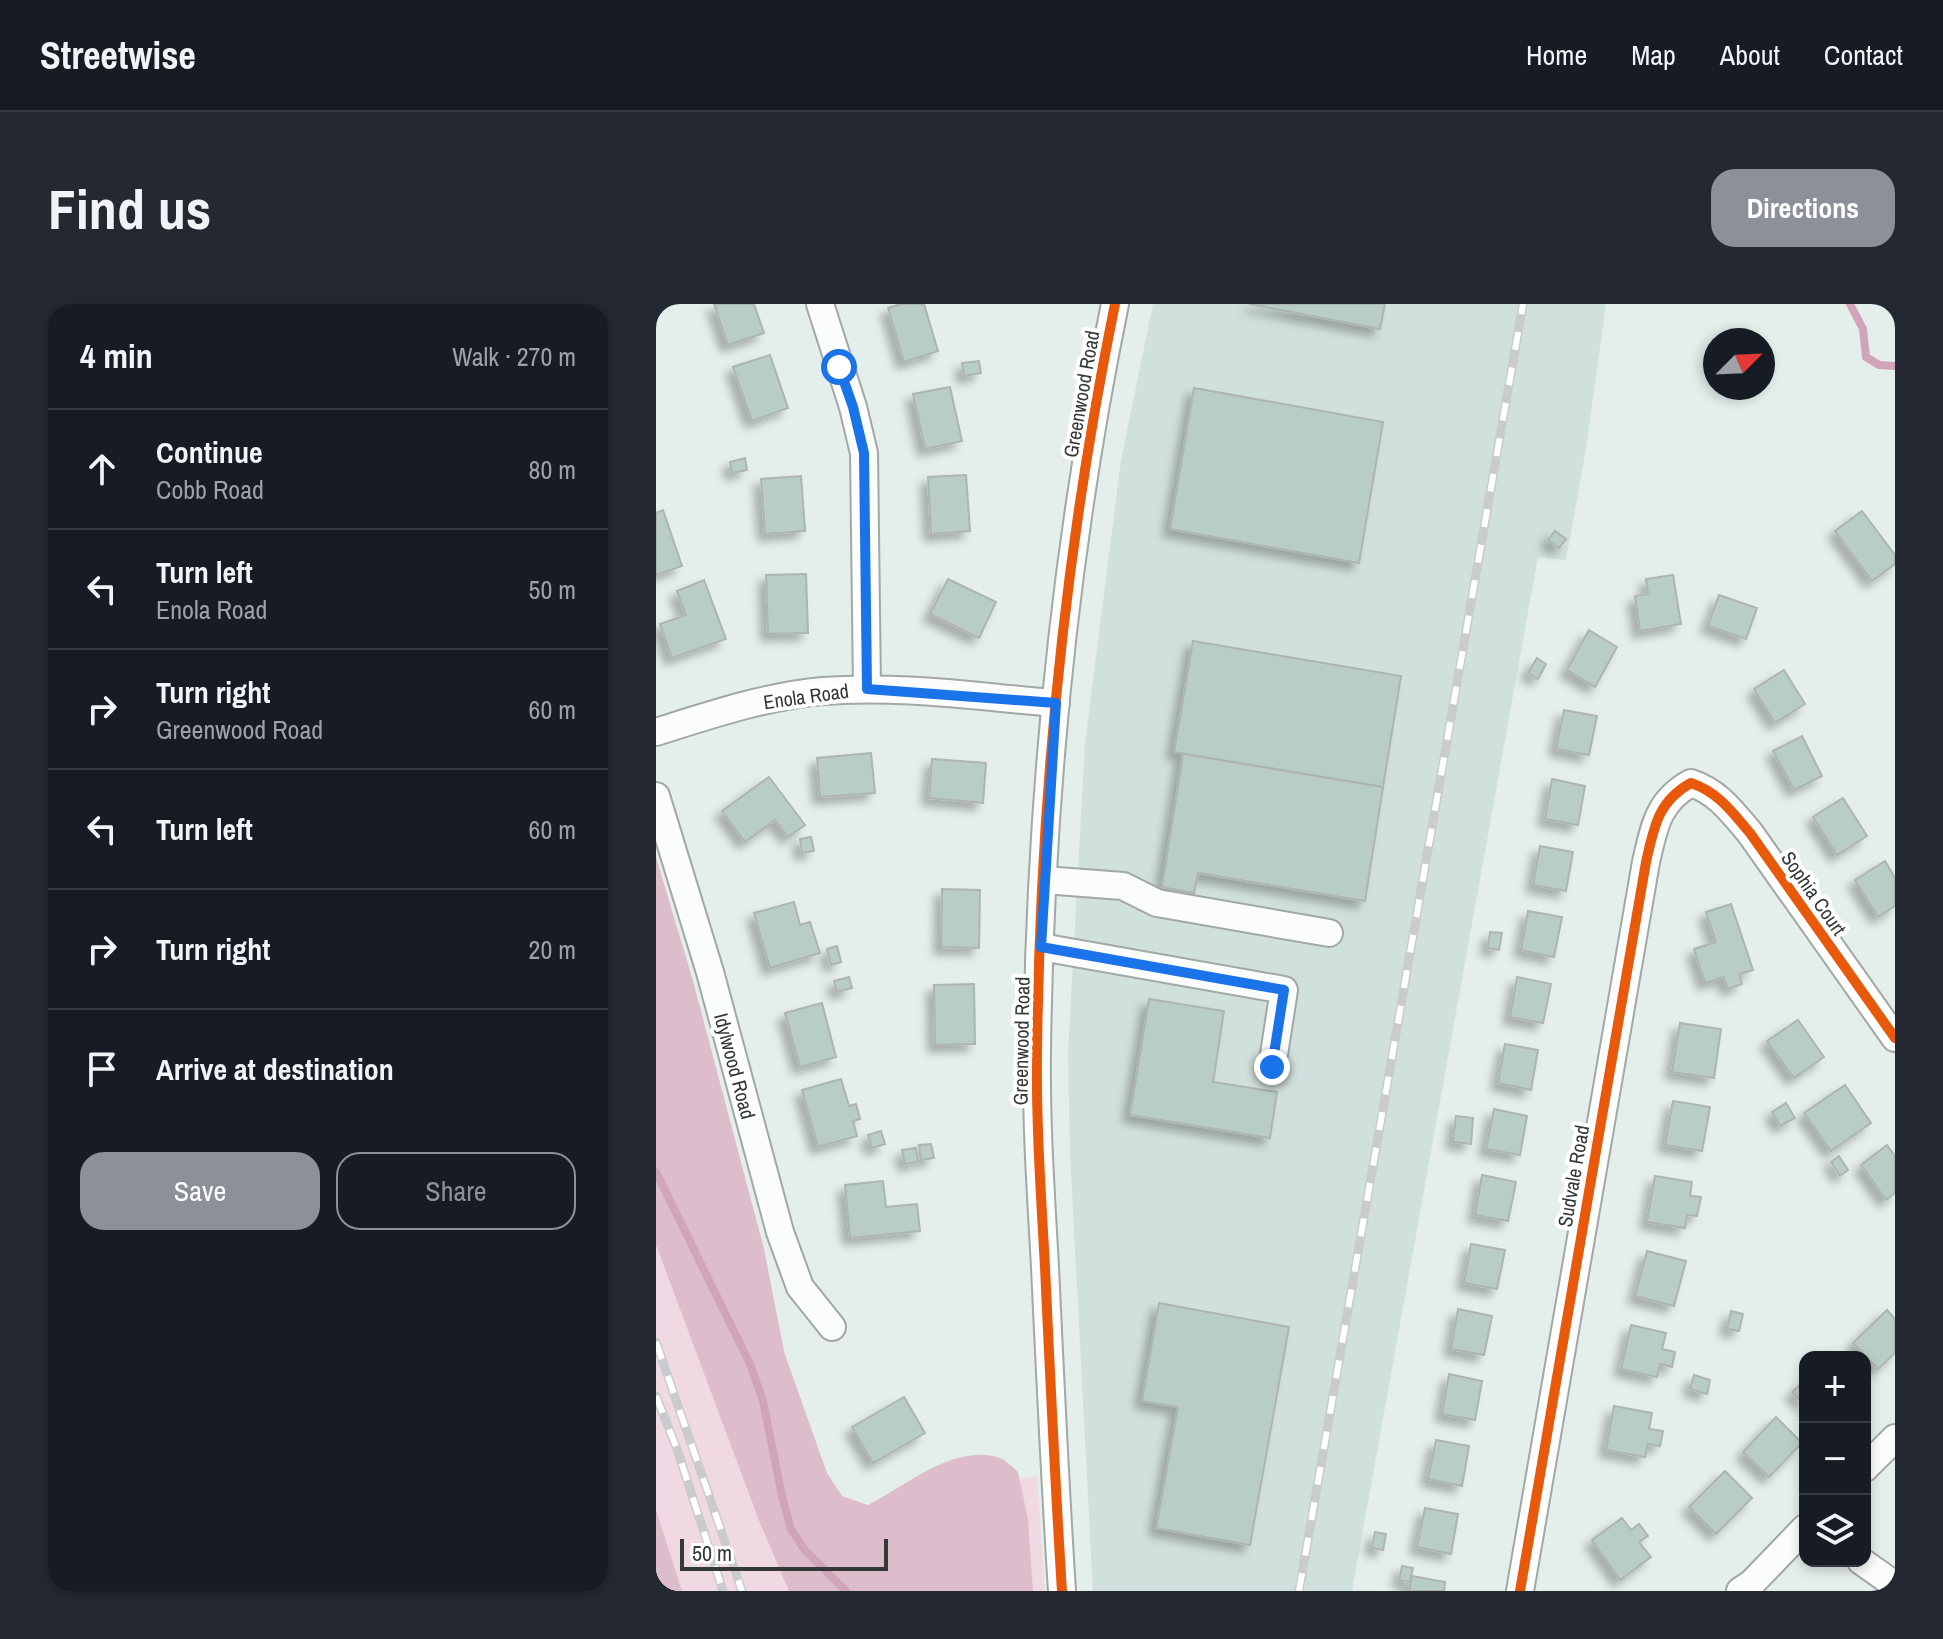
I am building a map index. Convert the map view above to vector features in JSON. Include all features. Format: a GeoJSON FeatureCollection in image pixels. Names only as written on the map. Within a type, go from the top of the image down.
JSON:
{"type":"FeatureCollection","features":[{"type":"Feature","properties":{"kind":"street"},"geometry":{"type":"LineString","coordinates":[[820,304],[853,407],[864,453],[867,689]]}},
{"type":"Feature","properties":{"kind":"street","name":"Greenwood Road"},"geometry":{"type":"LineString","coordinates":[[1062,1591],[1039,1146],[1037,1054],[1041,947],[1056,703],[1086,467],[1115,304]]}},
{"type":"Feature","properties":{"kind":"street","name":"Enola Road"},"geometry":{"type":"LineString","coordinates":[[656,732],[726,710],[782,697],[867,689],[1056,703]]}},
{"type":"Feature","properties":{"kind":"street","name":"Sophia Court"},"geometry":{"type":"LineString","coordinates":[[1691,783],[1708,788],[1750,833],[1895,1038]]}},
{"type":"Feature","properties":{"kind":"street","name":"Sudvale Road"},"geometry":{"type":"LineString","coordinates":[[1520,1591],[1646,862],[1653,831],[1665,804],[1676,791],[1691,783]]}},
{"type":"Feature","properties":{"kind":"street","name":"Idylwood Road"},"geometry":{"type":"LineString","coordinates":[[656,796],[710,972],[780,1232],[800,1287],[832,1327]]}},
{"type":"Feature","properties":{"kind":"street"},"geometry":{"type":"LineString","coordinates":[[1044,880],[1123,886],[1157,903],[1329,933]]}},
{"type":"Feature","properties":{"kind":"street"},"geometry":{"type":"LineString","coordinates":[[1041,947],[1284,990],[1272,1067]]}},
{"type":"Feature","properties":{"kind":"street"},"geometry":{"type":"LineString","coordinates":[[1871,1462],[1895,1438]]}},
{"type":"Feature","properties":{"kind":"street"},"geometry":{"type":"LineString","coordinates":[[1740,1591],[1752,1583],[1799,1534]]}},
{"type":"Feature","properties":{"kind":"street"},"geometry":{"type":"LineString","coordinates":[[1870,1567],[1895,1585]]}},
{"type":"Feature","properties":{"kind":"shaded area"},"geometry":{"type":"Polygon","coordinates":[[[1153,304],[1606,304],[1585,455],[1566,560],[1538,557],[1352,1591],[1093,1591],[1070,1153],[1068,1053],[1085,743],[1121,460],[1153,304]]]}},
{"type":"Feature","properties":{"kind":"shaded area"},"geometry":{"type":"Polygon","coordinates":[[[656,857],[693,981],[764,1249],[820,1528],[1037,1475],[1045,1591],[656,1591],[656,857]]]}},
{"type":"Feature","properties":{"kind":"shaded area"},"geometry":{"type":"Polygon","coordinates":[[[656,857],[693,981],[764,1249],[784,1352],[827,1473],[842,1496],[868,1505],[946,1462],[980,1455],[1003,1459],[1018,1472],[1028,1519],[1033,1591],[789,1591],[760,1523],[656,1245],[656,857]]]}},
{"type":"Feature","properties":{"kind":"shaded area"},"geometry":{"type":"Polygon","coordinates":[[[656,1510],[682,1591],[656,1591],[656,1510]]]}},
{"type":"Feature","properties":{"kind":"building"},"geometry":{"type":"Polygon","coordinates":[[[714,304],[754,304],[764,333],[728,345],[714,304]]]}},
{"type":"Feature","properties":{"kind":"building"},"geometry":{"type":"Polygon","coordinates":[[[901,304],[924,304],[938,351],[904,362],[888,308],[901,304]]]}},
{"type":"Feature","properties":{"kind":"building"},"geometry":{"type":"Polygon","coordinates":[[[1249,304],[1385,304],[1380,329],[1249,304]]]}},
{"type":"Feature","properties":{"kind":"building"},"geometry":{"type":"Polygon","coordinates":[[[770,355],[788,408],[752,421],[733,367],[770,355]]]}},
{"type":"Feature","properties":{"kind":"building"},"geometry":{"type":"Polygon","coordinates":[[[979,361],[981,373],[964,376],[962,363],[979,361]]]}},
{"type":"Feature","properties":{"kind":"building"},"geometry":{"type":"Polygon","coordinates":[[[950,387],[962,441],[925,449],[913,394],[950,387]]]}},
{"type":"Feature","properties":{"kind":"building"},"geometry":{"type":"Polygon","coordinates":[[[1194,388],[1383,422],[1359,563],[1170,529],[1194,388]]]}},
{"type":"Feature","properties":{"kind":"building"},"geometry":{"type":"Polygon","coordinates":[[[745,458],[747,470],[732,473],[730,462],[745,458]]]}},
{"type":"Feature","properties":{"kind":"building"},"geometry":{"type":"Polygon","coordinates":[[[966,475],[970,531],[931,534],[928,477],[966,475]]]}},
{"type":"Feature","properties":{"kind":"building"},"geometry":{"type":"Polygon","coordinates":[[[801,476],[805,531],[765,534],[761,479],[801,476]]]}},
{"type":"Feature","properties":{"kind":"building"},"geometry":{"type":"Polygon","coordinates":[[[663,510],[682,566],[656,575],[656,513],[663,510]]]}},
{"type":"Feature","properties":{"kind":"building"},"geometry":{"type":"Polygon","coordinates":[[[1862,511],[1895,555],[1895,564],[1872,581],[1835,531],[1862,511]]]}},
{"type":"Feature","properties":{"kind":"building"},"geometry":{"type":"Polygon","coordinates":[[[1555,531],[1566,539],[1559,548],[1548,540],[1555,531]]]}},
{"type":"Feature","properties":{"kind":"building"},"geometry":{"type":"Polygon","coordinates":[[[806,574],[808,633],[768,634],[766,575],[806,574]]]}},
{"type":"Feature","properties":{"kind":"building"},"geometry":{"type":"Polygon","coordinates":[[[1673,575],[1681,624],[1640,631],[1635,596],[1648,594],[1646,579],[1673,575]]]}},
{"type":"Feature","properties":{"kind":"building"},"geometry":{"type":"Polygon","coordinates":[[[948,579],[996,602],[979,638],[930,614],[948,579]]]}},
{"type":"Feature","properties":{"kind":"building"},"geometry":{"type":"Polygon","coordinates":[[[704,580],[726,639],[672,658],[660,624],[686,615],[677,591],[704,580]]]}},
{"type":"Feature","properties":{"kind":"building"},"geometry":{"type":"Polygon","coordinates":[[[1719,595],[1757,608],[1746,639],[1708,626],[1719,595]]]}},
{"type":"Feature","properties":{"kind":"building"},"geometry":{"type":"Polygon","coordinates":[[[1589,630],[1617,647],[1595,687],[1567,670],[1589,630]]]}},
{"type":"Feature","properties":{"kind":"building"},"geometry":{"type":"Polygon","coordinates":[[[1193,641],[1401,676],[1383,787],[1174,752],[1193,641]]]}},
{"type":"Feature","properties":{"kind":"building"},"geometry":{"type":"Polygon","coordinates":[[[1537,658],[1546,664],[1538,679],[1528,673],[1537,658]]]}},
{"type":"Feature","properties":{"kind":"building"},"geometry":{"type":"Polygon","coordinates":[[[1784,670],[1805,704],[1775,723],[1754,689],[1784,670]]]}},
{"type":"Feature","properties":{"kind":"building"},"geometry":{"type":"Polygon","coordinates":[[[1564,710],[1597,716],[1589,755],[1556,749],[1564,710]]]}},
{"type":"Feature","properties":{"kind":"building"},"geometry":{"type":"Polygon","coordinates":[[[1802,736],[1822,776],[1794,790],[1773,751],[1802,736]]]}},
{"type":"Feature","properties":{"kind":"building"},"geometry":{"type":"Polygon","coordinates":[[[871,753],[875,793],[820,797],[817,758],[871,753]]]}},
{"type":"Feature","properties":{"kind":"building"},"geometry":{"type":"Polygon","coordinates":[[[1183,754],[1383,787],[1365,901],[1198,873],[1194,893],[1162,887],[1183,754]]]}},
{"type":"Feature","properties":{"kind":"building"},"geometry":{"type":"Polygon","coordinates":[[[932,759],[986,763],[983,803],[929,798],[932,759]]]}},
{"type":"Feature","properties":{"kind":"building"},"geometry":{"type":"Polygon","coordinates":[[[769,777],[805,825],[788,837],[775,820],[745,842],[722,811],[769,777]]]}},
{"type":"Feature","properties":{"kind":"building"},"geometry":{"type":"Polygon","coordinates":[[[1552,779],[1585,786],[1578,825],[1545,819],[1552,779]]]}},
{"type":"Feature","properties":{"kind":"building"},"geometry":{"type":"Polygon","coordinates":[[[1843,798],[1867,836],[1837,855],[1813,817],[1843,798]]]}},
{"type":"Feature","properties":{"kind":"building"},"geometry":{"type":"Polygon","coordinates":[[[811,837],[814,851],[802,853],[800,839],[811,837]]]}},
{"type":"Feature","properties":{"kind":"building"},"geometry":{"type":"Polygon","coordinates":[[[1540,846],[1573,852],[1566,891],[1533,885],[1540,846]]]}},
{"type":"Feature","properties":{"kind":"building"},"geometry":{"type":"Polygon","coordinates":[[[1885,861],[1895,878],[1895,906],[1878,917],[1855,880],[1885,861]]]}},
{"type":"Feature","properties":{"kind":"building"},"geometry":{"type":"Polygon","coordinates":[[[942,889],[980,890],[979,948],[941,947],[942,889]]]}},
{"type":"Feature","properties":{"kind":"building"},"geometry":{"type":"Polygon","coordinates":[[[794,902],[800,925],[810,922],[820,953],[770,968],[754,913],[794,902]]]}},
{"type":"Feature","properties":{"kind":"building"},"geometry":{"type":"Polygon","coordinates":[[[1731,904],[1753,970],[1739,974],[1742,984],[1728,989],[1724,977],[1705,983],[1694,949],[1716,942],[1706,912],[1731,904]]]}},
{"type":"Feature","properties":{"kind":"building"},"geometry":{"type":"Polygon","coordinates":[[[1528,911],[1562,917],[1554,957],[1521,950],[1528,911]]]}},
{"type":"Feature","properties":{"kind":"building"},"geometry":{"type":"Polygon","coordinates":[[[1490,932],[1502,933],[1499,950],[1488,948],[1490,932]]]}},
{"type":"Feature","properties":{"kind":"building"},"geometry":{"type":"Polygon","coordinates":[[[837,946],[841,962],[831,965],[827,949],[837,946]]]}},
{"type":"Feature","properties":{"kind":"building"},"geometry":{"type":"Polygon","coordinates":[[[849,977],[852,988],[837,992],[834,981],[849,977]]]}},
{"type":"Feature","properties":{"kind":"building"},"geometry":{"type":"Polygon","coordinates":[[[1517,977],[1551,984],[1543,1023],[1510,1017],[1517,977]]]}},
{"type":"Feature","properties":{"kind":"building"},"geometry":{"type":"Polygon","coordinates":[[[974,984],[975,1044],[935,1045],[934,985],[974,984]]]}},
{"type":"Feature","properties":{"kind":"building"},"geometry":{"type":"Polygon","coordinates":[[[1149,999],[1224,1011],[1213,1082],[1277,1092],[1270,1138],[1130,1115],[1149,999]]]}},
{"type":"Feature","properties":{"kind":"building"},"geometry":{"type":"Polygon","coordinates":[[[822,1003],[836,1057],[800,1067],[785,1013],[822,1003]]]}},
{"type":"Feature","properties":{"kind":"building"},"geometry":{"type":"Polygon","coordinates":[[[1798,1020],[1824,1057],[1794,1078],[1767,1041],[1798,1020]]]}},
{"type":"Feature","properties":{"kind":"building"},"geometry":{"type":"Polygon","coordinates":[[[1680,1023],[1721,1029],[1714,1078],[1672,1072],[1680,1023]]]}},
{"type":"Feature","properties":{"kind":"building"},"geometry":{"type":"Polygon","coordinates":[[[1505,1044],[1538,1050],[1531,1090],[1498,1083],[1505,1044]]]}},
{"type":"Feature","properties":{"kind":"building"},"geometry":{"type":"Polygon","coordinates":[[[841,1079],[849,1106],[856,1104],[860,1119],[853,1121],[857,1136],[818,1147],[802,1090],[841,1079]]]}},
{"type":"Feature","properties":{"kind":"building"},"geometry":{"type":"Polygon","coordinates":[[[1845,1085],[1871,1123],[1831,1151],[1804,1113],[1845,1085]]]}},
{"type":"Feature","properties":{"kind":"building"},"geometry":{"type":"Polygon","coordinates":[[[1673,1101],[1710,1107],[1702,1151],[1665,1145],[1673,1101]]]}},
{"type":"Feature","properties":{"kind":"building"},"geometry":{"type":"Polygon","coordinates":[[[1786,1103],[1795,1118],[1780,1126],[1772,1112],[1786,1103]]]}},
{"type":"Feature","properties":{"kind":"building"},"geometry":{"type":"Polygon","coordinates":[[[1494,1109],[1527,1116],[1520,1155],[1486,1149],[1494,1109]]]}},
{"type":"Feature","properties":{"kind":"building"},"geometry":{"type":"Polygon","coordinates":[[[1456,1116],[1473,1118],[1471,1144],[1453,1142],[1456,1116]]]}},
{"type":"Feature","properties":{"kind":"building"},"geometry":{"type":"Polygon","coordinates":[[[881,1131],[885,1144],[872,1148],[868,1135],[881,1131]]]}},
{"type":"Feature","properties":{"kind":"building"},"geometry":{"type":"Polygon","coordinates":[[[931,1144],[934,1158],[921,1160],[919,1145],[931,1144]]]}},
{"type":"Feature","properties":{"kind":"building"},"geometry":{"type":"Polygon","coordinates":[[[1887,1145],[1895,1156],[1895,1193],[1886,1200],[1861,1165],[1887,1145]]]}},
{"type":"Feature","properties":{"kind":"building"},"geometry":{"type":"Polygon","coordinates":[[[916,1148],[918,1162],[905,1164],[902,1150],[916,1148]]]}},
{"type":"Feature","properties":{"kind":"building"},"geometry":{"type":"Polygon","coordinates":[[[1839,1156],[1848,1170],[1840,1176],[1831,1162],[1839,1156]]]}},
{"type":"Feature","properties":{"kind":"building"},"geometry":{"type":"Polygon","coordinates":[[[1482,1175],[1516,1182],[1508,1221],[1475,1215],[1482,1175]]]}},
{"type":"Feature","properties":{"kind":"building"},"geometry":{"type":"Polygon","coordinates":[[[1655,1176],[1692,1182],[1690,1196],[1701,1197],[1697,1216],[1687,1215],[1685,1228],[1647,1222],[1655,1176]]]}},
{"type":"Feature","properties":{"kind":"building"},"geometry":{"type":"Polygon","coordinates":[[[883,1181],[886,1207],[917,1204],[920,1231],[850,1238],[845,1185],[883,1181]]]}},
{"type":"Feature","properties":{"kind":"building"},"geometry":{"type":"Polygon","coordinates":[[[1471,1244],[1505,1250],[1497,1289],[1464,1283],[1471,1244]]]}},
{"type":"Feature","properties":{"kind":"building"},"geometry":{"type":"Polygon","coordinates":[[[1647,1251],[1686,1261],[1674,1306],[1635,1296],[1647,1251]]]}},
{"type":"Feature","properties":{"kind":"building"},"geometry":{"type":"Polygon","coordinates":[[[1159,1303],[1289,1327],[1250,1545],[1156,1528],[1178,1407],[1142,1401],[1159,1303]]]}},
{"type":"Feature","properties":{"kind":"building"},"geometry":{"type":"Polygon","coordinates":[[[1458,1309],[1492,1316],[1484,1355],[1451,1349],[1458,1309]]]}},
{"type":"Feature","properties":{"kind":"building"},"geometry":{"type":"Polygon","coordinates":[[[1887,1310],[1895,1319],[1895,1353],[1878,1369],[1871,1362],[1871,1351],[1861,1351],[1853,1343],[1887,1310]]]}},
{"type":"Feature","properties":{"kind":"building"},"geometry":{"type":"Polygon","coordinates":[[[1731,1311],[1743,1314],[1739,1331],[1727,1329],[1731,1311]]]}},
{"type":"Feature","properties":{"kind":"building"},"geometry":{"type":"Polygon","coordinates":[[[1631,1325],[1666,1333],[1662,1349],[1675,1352],[1672,1367],[1660,1364],[1657,1377],[1621,1369],[1631,1325]]]}},
{"type":"Feature","properties":{"kind":"building"},"geometry":{"type":"Polygon","coordinates":[[[1449,1374],[1482,1381],[1475,1420],[1442,1414],[1449,1374]]]}},
{"type":"Feature","properties":{"kind":"building"},"geometry":{"type":"Polygon","coordinates":[[[1694,1375],[1710,1380],[1707,1394],[1690,1389],[1694,1375]]]}},
{"type":"Feature","properties":{"kind":"building"},"geometry":{"type":"Polygon","coordinates":[[[1799,1386],[1799,1399],[1792,1392],[1799,1386]]]}},
{"type":"Feature","properties":{"kind":"building"},"geometry":{"type":"Polygon","coordinates":[[[904,1397],[925,1433],[873,1463],[852,1427],[904,1397]]]}},
{"type":"Feature","properties":{"kind":"building"},"geometry":{"type":"Polygon","coordinates":[[[1614,1406],[1652,1413],[1649,1429],[1663,1431],[1660,1446],[1648,1444],[1645,1457],[1606,1450],[1614,1406]]]}},
{"type":"Feature","properties":{"kind":"building"},"geometry":{"type":"Polygon","coordinates":[[[1776,1417],[1799,1440],[1799,1446],[1769,1477],[1743,1452],[1776,1417]]]}},
{"type":"Feature","properties":{"kind":"building"},"geometry":{"type":"Polygon","coordinates":[[[1436,1440],[1469,1446],[1462,1486],[1428,1479],[1436,1440]]]}},
{"type":"Feature","properties":{"kind":"building"},"geometry":{"type":"Polygon","coordinates":[[[1725,1471],[1752,1498],[1716,1534],[1689,1507],[1725,1471]]]}},
{"type":"Feature","properties":{"kind":"building"},"geometry":{"type":"Polygon","coordinates":[[[1425,1508],[1458,1514],[1451,1554],[1417,1547],[1425,1508]]]}},
{"type":"Feature","properties":{"kind":"building"},"geometry":{"type":"Polygon","coordinates":[[[1622,1518],[1631,1530],[1639,1524],[1648,1536],[1639,1542],[1651,1557],[1620,1580],[1592,1540],[1622,1518]]]}},
{"type":"Feature","properties":{"kind":"building"},"geometry":{"type":"Polygon","coordinates":[[[1375,1532],[1386,1534],[1383,1550],[1372,1548],[1375,1532]]]}},
{"type":"Feature","properties":{"kind":"building"},"geometry":{"type":"Polygon","coordinates":[[[1402,1566],[1413,1568],[1410,1582],[1399,1580],[1402,1566]]]}},
{"type":"Feature","properties":{"kind":"building"},"geometry":{"type":"Polygon","coordinates":[[[1412,1576],[1445,1582],[1444,1591],[1409,1591],[1412,1576]]]}},
{"type":"Feature","properties":{"kind":"waterway"},"geometry":{"type":"LineString","coordinates":[[1850,304],[1863,329],[1866,357],[1879,365],[1895,366]]}},
{"type":"Feature","properties":{"kind":"waterway"},"geometry":{"type":"LineString","coordinates":[[656,1172],[750,1364],[763,1401],[791,1529],[804,1549],[846,1591]]}},
{"type":"Feature","properties":{"kind":"railway"},"geometry":{"type":"LineString","coordinates":[[1299,1591],[1523,304]]}},
{"type":"Feature","properties":{"kind":"railway"},"geometry":{"type":"LineString","coordinates":[[656,1342],[742,1591]]}},
{"type":"Feature","properties":{"kind":"railway"},"geometry":{"type":"LineString","coordinates":[[656,1396],[677,1449],[723,1591]]}},
{"type":"Feature","properties":{"kind":"cycle path"},"geometry":{"type":"LineString","coordinates":[[1062,1591],[1038,1133],[1039,959],[1058,676],[1082,489],[1115,304]]}},
{"type":"Feature","properties":{"kind":"cycle path"},"geometry":{"type":"LineString","coordinates":[[1520,1591],[1646,862],[1659,816],[1671,798],[1691,783],[1724,804],[1750,833],[1895,1038]]}},
{"type":"Feature","properties":{"kind":"route"},"geometry":{"type":"LineString","coordinates":[[839,367],[864,453],[867,689],[1056,703],[1041,947],[1284,990],[1272,1067]]}}]}
